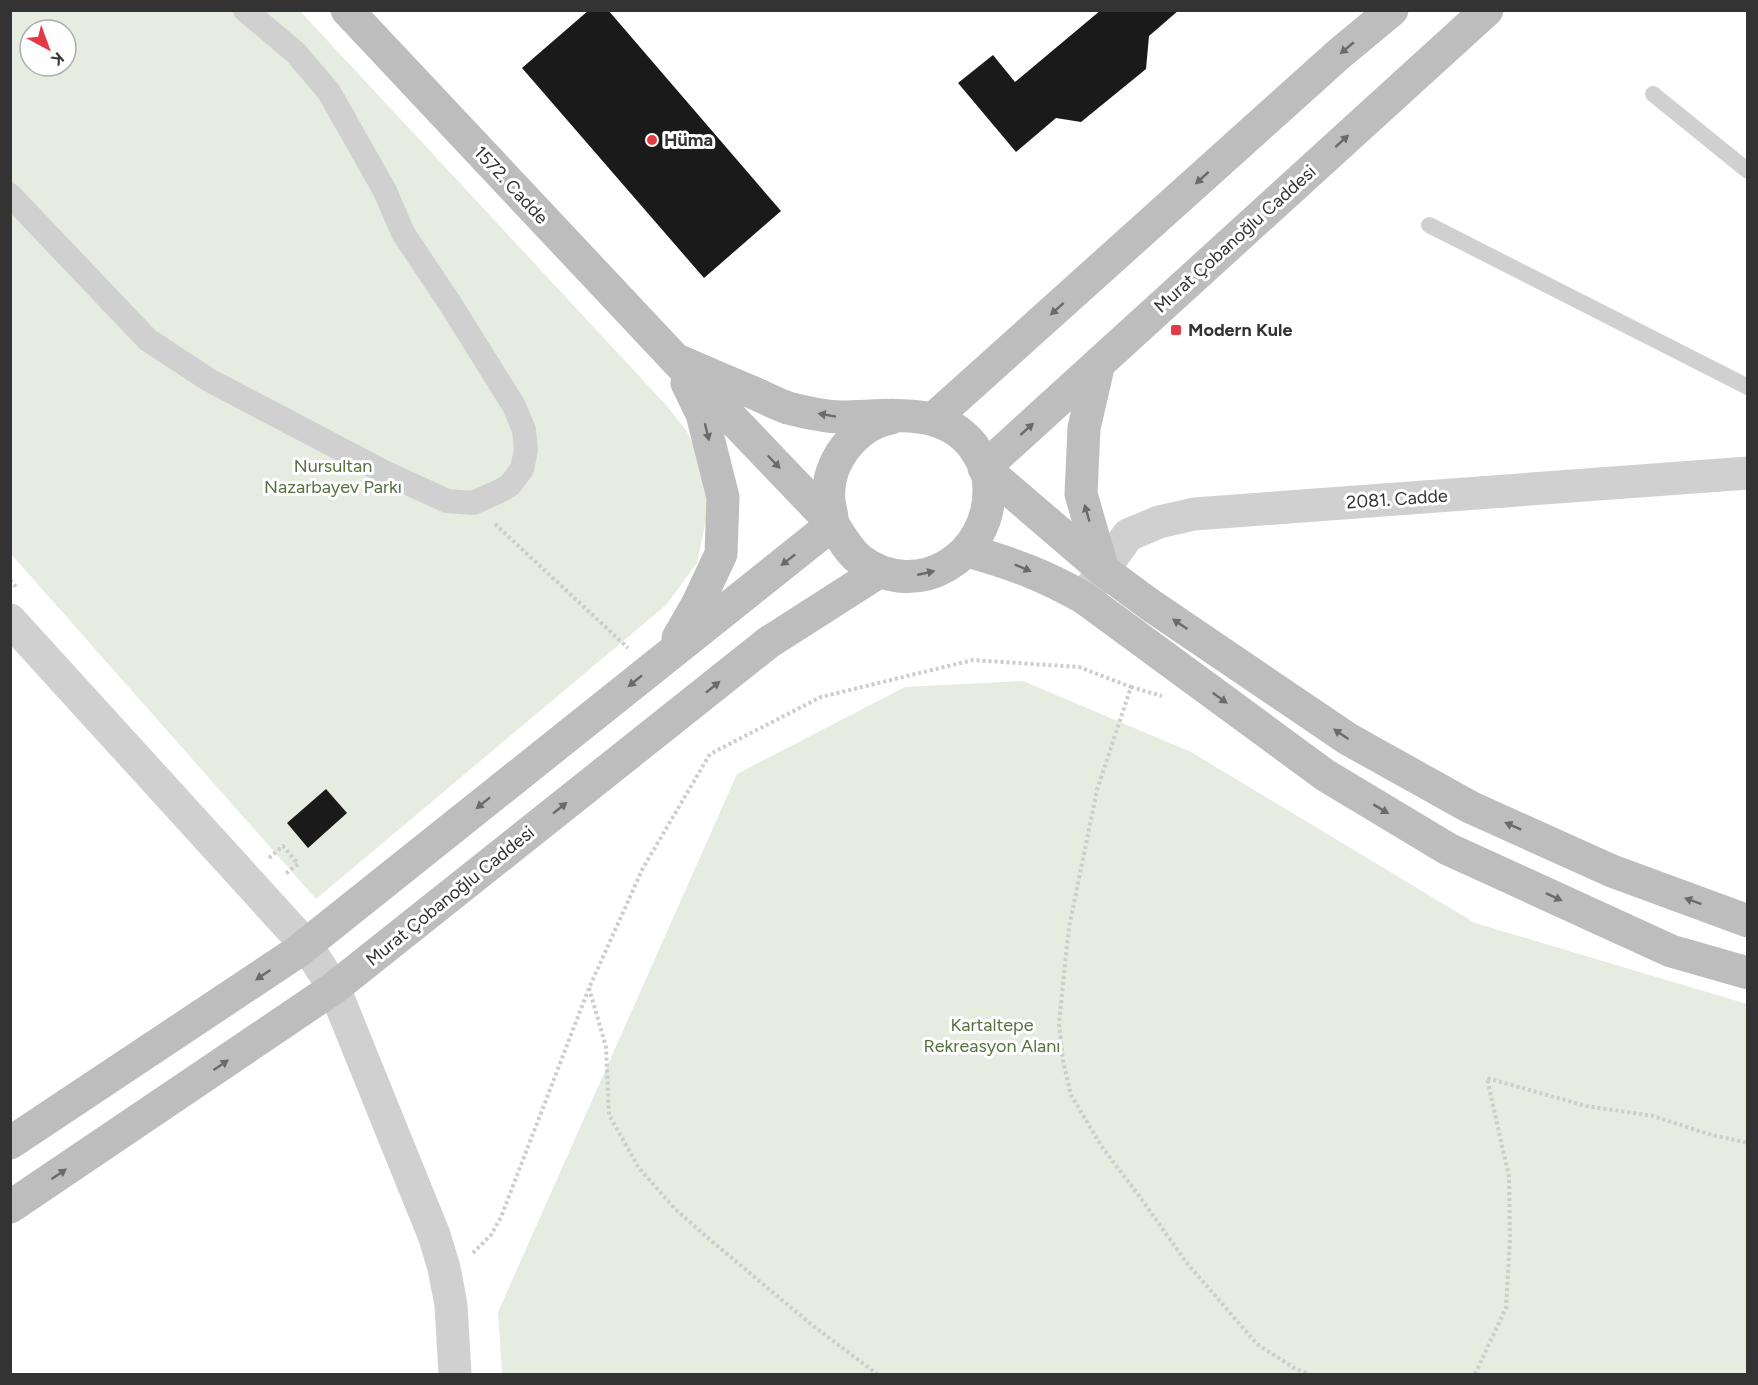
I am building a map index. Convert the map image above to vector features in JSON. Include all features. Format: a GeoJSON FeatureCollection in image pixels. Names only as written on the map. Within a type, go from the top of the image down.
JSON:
{"type":"FeatureCollection","features":[{"type":"Feature","properties":{"kind":"main road","name":"1572. Cadde"},"geometry":{"type":"LineString","coordinates":[[347,10],[833,524]]}},
{"type":"Feature","properties":{"kind":"main road"},"geometry":{"type":"LineString","coordinates":[[675,359],[788,408],[838,417],[920,417],[951,427],[969,441],[980,455],[989,485],[988,508],[981,531],[968,551],[949,566],[927,574],[903,576],[880,571],[860,560],[844,544],[833,524],[828,499],[832,474],[842,451],[860,432],[881,420],[920,417],[1392,10]]}},
{"type":"Feature","properties":{"kind":"main road","name":"Murat Çobanoğlu Caddesi"},"geometry":{"type":"LineString","coordinates":[[984,468],[1487,10]]}},
{"type":"Feature","properties":{"kind":"main road"},"geometry":{"type":"LineString","coordinates":[[659,662],[697,605],[721,554],[723,497],[702,414],[675,359]]}},
{"type":"Feature","properties":{"kind":"main road"},"geometry":{"type":"LineString","coordinates":[[1099,363],[1084,428],[1081,494],[1103,570]]}},
{"type":"Feature","properties":{"kind":"main road"},"geometry":{"type":"LineString","coordinates":[[984,468],[1103,570],[1149,604],[1348,739],[1470,807],[1612,871],[1748,921]]}},
{"type":"Feature","properties":{"kind":"main road"},"geometry":{"type":"LineString","coordinates":[[10,1143],[306,945],[833,524]]}},
{"type":"Feature","properties":{"kind":"main road"},"geometry":{"type":"LineString","coordinates":[[968,551],[1015,564],[1052,580],[1083,598],[1325,775],[1448,849],[1671,951],[1748,973]]}},
{"type":"Feature","properties":{"kind":"main road","name":"Murat Çobanoğlu Caddesi"},"geometry":{"type":"LineString","coordinates":[[10,1207],[334,988],[769,642],[880,571]]}},
{"type":"Feature","properties":{"kind":"street"},"geometry":{"type":"LineString","coordinates":[[10,195],[148,340],[209,380],[388,474],[447,501],[472,503],[510,484],[522,469],[526,450],[524,430],[514,406],[403,233],[385,191],[329,92],[296,53],[245,10]]}},
{"type":"Feature","properties":{"kind":"street","name":"2081. Cadde"},"geometry":{"type":"LineString","coordinates":[[1083,598],[1128,535],[1159,522],[1194,514],[1748,473]]}},
{"type":"Feature","properties":{"kind":"street"},"geometry":{"type":"LineString","coordinates":[[10,620],[306,945],[334,988],[434,1235],[444,1268],[451,1305],[455,1374]]}},
{"type":"Feature","properties":{"kind":"lane"},"geometry":{"type":"LineString","coordinates":[[1653,94],[1748,171]]}},
{"type":"Feature","properties":{"kind":"lane"},"geometry":{"type":"LineString","coordinates":[[1429,225],[1748,387]]}},
{"type":"Feature","properties":{"kind":"path"},"geometry":{"type":"LineString","coordinates":[[472,503],[622,642],[659,662]]}},
{"type":"Feature","properties":{"kind":"path"},"geometry":{"type":"LineString","coordinates":[[444,1268],[462,1261],[477,1250],[491,1235],[501,1218],[589,988],[644,868],[710,754],[822,697],[973,660],[1079,667],[1131,687],[1096,790],[1069,927],[1059,1023],[1063,1061],[1071,1095],[1102,1147],[1186,1262],[1257,1344],[1294,1368],[1308,1374]]}},
{"type":"Feature","properties":{"kind":"path"},"geometry":{"type":"LineString","coordinates":[[283,846],[298,864],[284,876],[268,859],[283,846]]}},
{"type":"Feature","properties":{"kind":"path"},"geometry":{"type":"LineString","coordinates":[[589,988],[606,1047],[609,1115],[639,1168],[675,1209],[723,1251],[812,1326],[877,1374]]}},
{"type":"Feature","properties":{"kind":"path"},"geometry":{"type":"LineString","coordinates":[[1475,1374],[1506,1308],[1510,1239],[1509,1177],[1487,1078],[1586,1106],[1653,1116],[1708,1134],[1748,1143]]}},
{"type":"Feature","properties":{"kind":"green space","name":"Nursultan Nazarbayev Parkı"},"geometry":{"type":"Polygon","coordinates":[[[10,11],[300,11],[666,405],[686,430],[701,459],[709,506],[697,563],[666,605],[316,899],[11,554],[10,11]]]}},
{"type":"Feature","properties":{"kind":"green space","name":"Kartaltepe Rekreasyon Alanı"},"geometry":{"type":"Polygon","coordinates":[[[1023,681],[1191,752],[1475,923],[1747,1004],[1747,1374],[502,1374],[498,1312],[737,774],[905,687],[1023,681]]]}},
{"type":"Feature","properties":{"kind":"building","name":"Hüma"},"geometry":{"type":"Polygon","coordinates":[[[589,10],[608,10],[781,211],[704,278],[522,68],[589,10]]]}},
{"type":"Feature","properties":{"kind":"building"},"geometry":{"type":"Polygon","coordinates":[[[1101,10],[1179,10],[1149,36],[1146,69],[1081,122],[1056,118],[1016,152],[958,83],[993,55],[1015,82],[1101,10]]]}},
{"type":"Feature","properties":{"kind":"building"},"geometry":{"type":"Polygon","coordinates":[[[326,789],[347,813],[308,848],[287,823],[326,789]]]}},
{"type":"Feature","properties":{"kind":"place","name":"Hüma"},"geometry":{"type":"Point","coordinates":[652,140]}},
{"type":"Feature","properties":{"kind":"place","name":"Modern Kule"},"geometry":{"type":"Point","coordinates":[1176,330]}}]}
